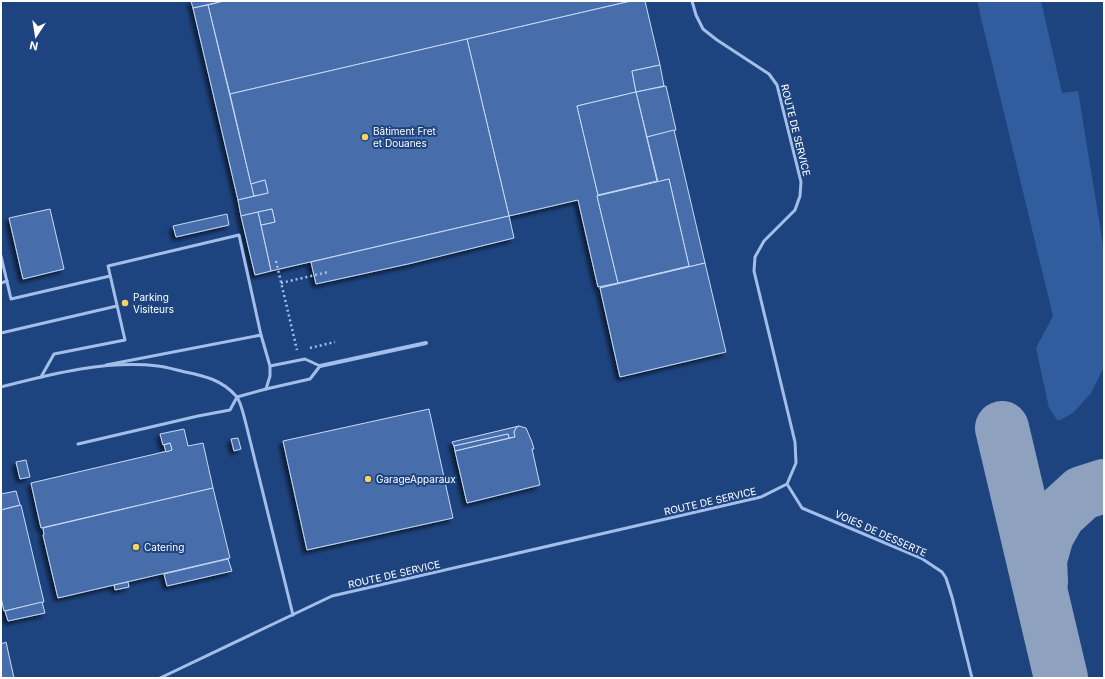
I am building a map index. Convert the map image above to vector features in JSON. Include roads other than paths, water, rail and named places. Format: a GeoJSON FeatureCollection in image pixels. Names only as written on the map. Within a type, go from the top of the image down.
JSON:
{"type":"FeatureCollection","features":[{"type":"Feature","properties":{"kind":"street"},"geometry":{"type":"LineString","coordinates":[[320,366],[426,343]]}},
{"type":"Feature","properties":{"kind":"lane","name":"ROUTE DE SERVICE"},"geometry":{"type":"LineString","coordinates":[[160,678],[332,596],[761,497],[787,484],[796,463],[795,442],[754,271],[755,257],[764,240],[795,210],[800,196],[801,182],[777,85],[769,74],[717,40],[703,29],[696,15],[692,1]]}},
{"type":"Feature","properties":{"kind":"lane"},"geometry":{"type":"LineString","coordinates":[[40,377],[54,354],[125,340],[108,266],[239,235],[261,335],[270,366],[270,376],[266,389]]}},
{"type":"Feature","properties":{"kind":"lane"},"geometry":{"type":"LineString","coordinates":[[1,256],[11,299],[110,276]]}},
{"type":"Feature","properties":{"kind":"lane"},"geometry":{"type":"LineString","coordinates":[[1,283],[7,281]]}},
{"type":"Feature","properties":{"kind":"lane"},"geometry":{"type":"LineString","coordinates":[[1,333],[117,306]]}},
{"type":"Feature","properties":{"kind":"lane"},"geometry":{"type":"LineString","coordinates":[[1,387],[40,377],[261,335]]}},
{"type":"Feature","properties":{"kind":"lane"},"geometry":{"type":"LineString","coordinates":[[78,444],[230,410],[237,397],[310,379],[320,366],[305,359],[270,366]]}},
{"type":"Feature","properties":{"kind":"lane"},"geometry":{"type":"LineString","coordinates":[[94,367],[126,365],[157,366],[220,382],[237,397],[246,424],[293,615]]}},
{"type":"Feature","properties":{"kind":"lane","name":"VOIES DE DESSERTE"},"geometry":{"type":"LineString","coordinates":[[787,484],[802,508],[921,558],[942,572],[946,578],[952,597],[972,678]]}},
{"type":"Feature","properties":{"kind":"place","name":"Bâtiment Fret et Douanes"},"geometry":{"type":"Point","coordinates":[365,137]}},
{"type":"Feature","properties":{"kind":"place","name":"Parking Visiteurs"},"geometry":{"type":"Point","coordinates":[125,303]}},
{"type":"Feature","properties":{"kind":"place","name":"GarageApparaux"},"geometry":{"type":"Point","coordinates":[368,479]}},
{"type":"Feature","properties":{"kind":"place","name":"Catering"},"geometry":{"type":"Point","coordinates":[136,547]}}]}
